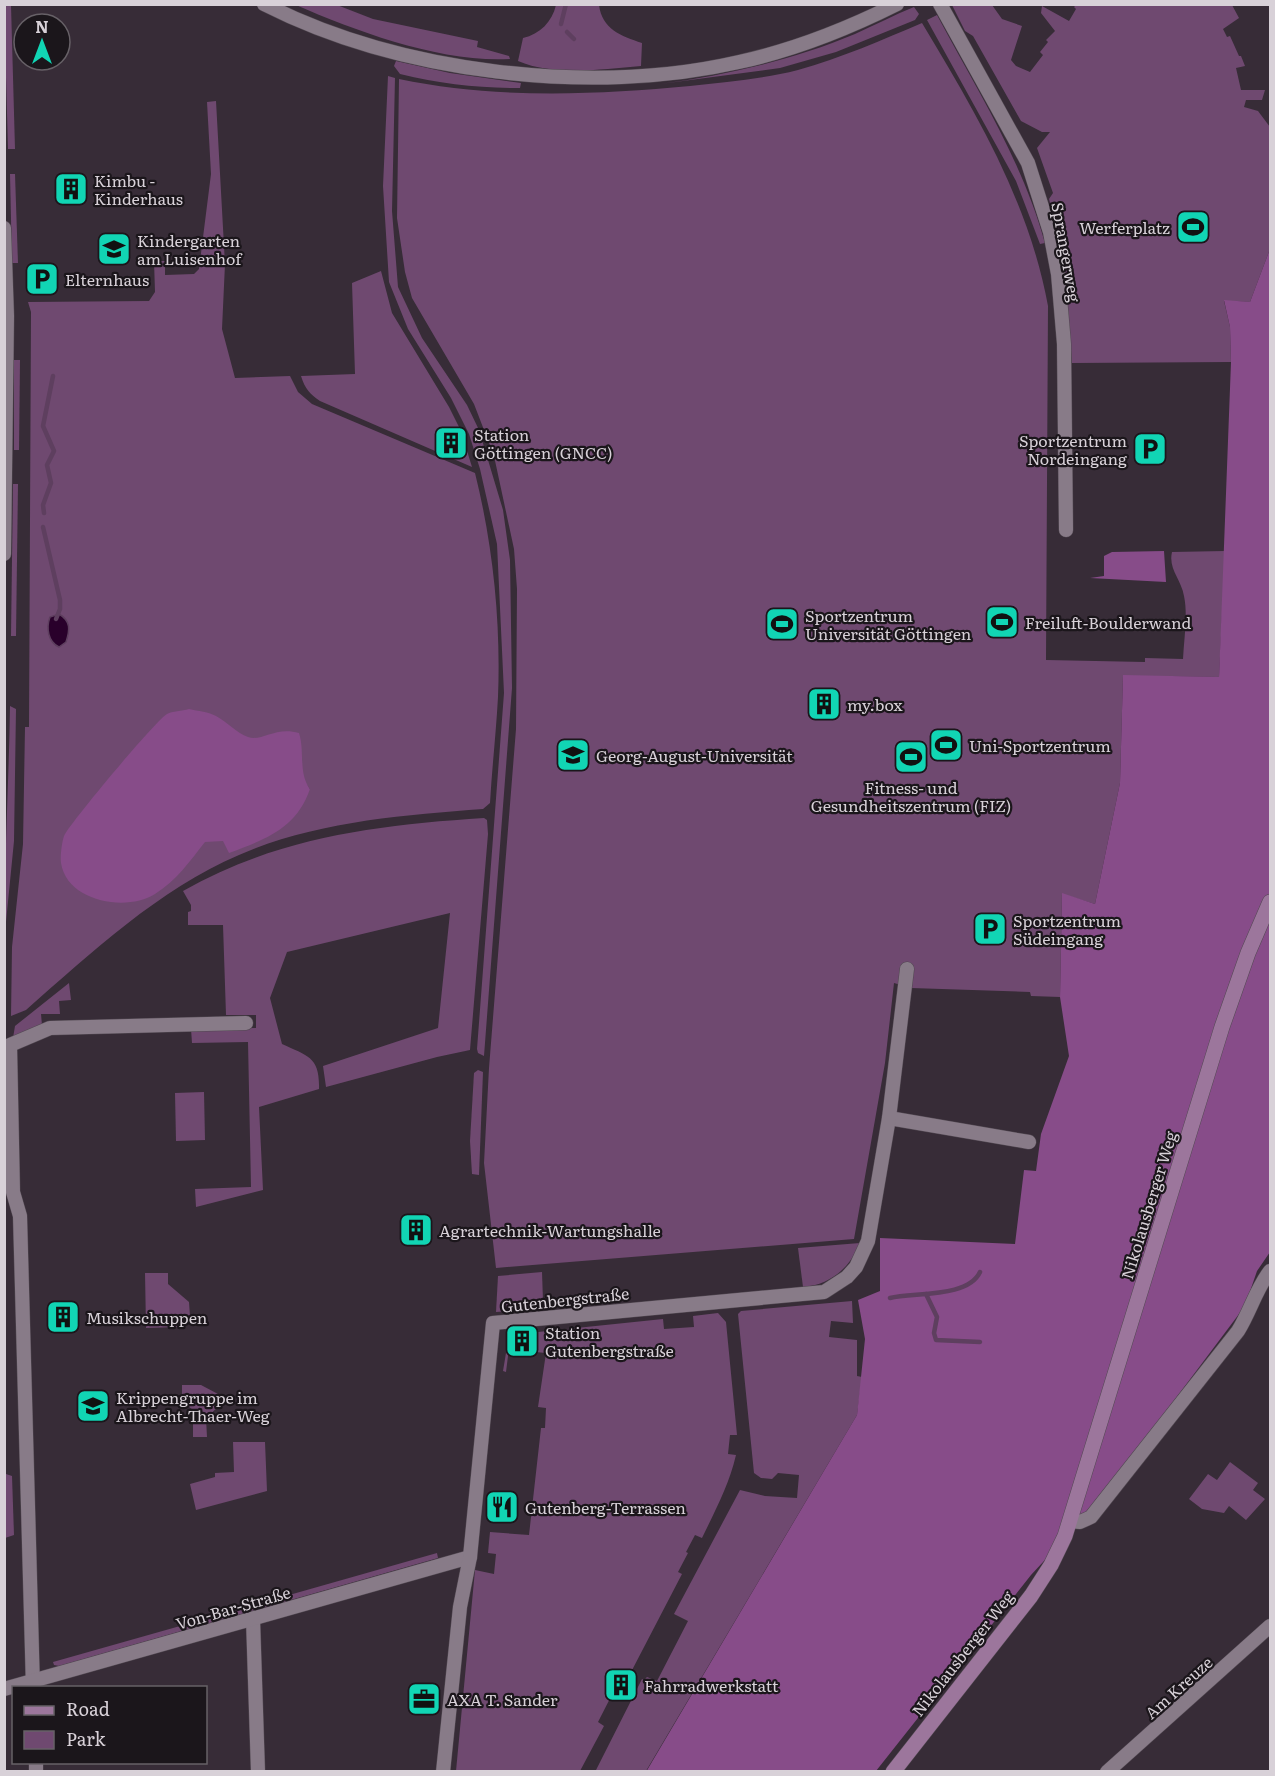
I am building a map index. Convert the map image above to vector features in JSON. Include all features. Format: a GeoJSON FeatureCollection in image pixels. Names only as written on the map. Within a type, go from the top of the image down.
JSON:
{"type":"FeatureCollection","features":[{"type":"Feature","properties":{"kind":"street"},"geometry":{"type":"LineString","coordinates":[[264,4],[336,35],[394,53],[513,73],[571,76],[635,76],[737,63],[824,37],[897,4]]}},
{"type":"Feature","properties":{"kind":"street","name":"Sprangerweg"},"geometry":{"type":"LineString","coordinates":[[940,4],[1028,163],[1050,232],[1062,313],[1066,530]]}},
{"type":"Feature","properties":{"kind":"street"},"geometry":{"type":"LineString","coordinates":[[4,228],[7,316],[4,554]]}},
{"type":"Feature","properties":{"kind":"street","name":"Nikolausberger Weg"},"geometry":{"type":"LineString","coordinates":[[892,1772],[1031,1596],[1051,1564],[1070,1521],[1222,1027],[1248,953],[1270,902]]}},
{"type":"Feature","properties":{"kind":"street","name":"Gutenbergstraße"},"geometry":{"type":"LineString","coordinates":[[443,1772],[459,1607],[470,1557],[493,1323],[824,1292],[847,1277],[864,1255],[871,1232],[889,1118],[907,969]]}},
{"type":"Feature","properties":{"kind":"street"},"geometry":{"type":"LineString","coordinates":[[33,1684],[20,1216],[13,1192],[10,1045],[50,1028],[246,1023]]}},
{"type":"Feature","properties":{"kind":"street"},"geometry":{"type":"LineString","coordinates":[[889,1118],[1029,1142]]}},
{"type":"Feature","properties":{"kind":"street"},"geometry":{"type":"LineString","coordinates":[[1070,1521],[1080,1521],[1091,1517],[1238,1331],[1251,1309],[1260,1284],[1270,1271]]}},
{"type":"Feature","properties":{"kind":"street","name":"Von-Bar-Straße"},"geometry":{"type":"LineString","coordinates":[[33,1684],[470,1557]]}},
{"type":"Feature","properties":{"kind":"street"},"geometry":{"type":"LineString","coordinates":[[254,1619],[258,1772]]}},
{"type":"Feature","properties":{"kind":"street","name":"Am Kreuze"},"geometry":{"type":"LineString","coordinates":[[1107,1772],[1270,1626]]}},
{"type":"Feature","properties":{"kind":"green space"},"geometry":{"type":"Polygon","coordinates":[[[4,5],[11,5],[15,149],[8,149],[4,5]]]}},
{"type":"Feature","properties":{"kind":"green space"},"geometry":{"type":"Polygon","coordinates":[[[296,5],[337,5],[373,19],[478,41],[477,47],[509,56],[510,59],[457,56],[401,44],[296,5]]]}},
{"type":"Feature","properties":{"kind":"green space"},"geometry":{"type":"Polygon","coordinates":[[[556,5],[599,5],[608,26],[642,43],[641,66],[563,70],[533,66],[518,61],[523,38],[535,34],[544,26],[552,17],[556,5]]]}},
{"type":"Feature","properties":{"kind":"green space"},"geometry":{"type":"Polygon","coordinates":[[[952,5],[992,5],[1002,19],[1022,26],[1011,60],[1016,66],[1030,72],[1043,55],[1040,52],[1048,42],[1046,40],[1055,31],[1041,13],[1042,6],[1069,21],[1076,5],[1232,5],[1239,18],[1223,29],[1227,37],[1230,36],[1245,66],[1236,68],[1241,90],[1265,90],[1262,100],[1246,100],[1244,107],[1258,111],[1270,127],[1270,249],[1250,302],[1224,301],[1230,327],[1231,362],[1072,363],[1063,253],[1049,199],[1053,193],[1037,148],[1050,132],[1042,132],[1021,121],[973,36],[965,31],[952,5]]]}},
{"type":"Feature","properties":{"kind":"green space"},"geometry":{"type":"Polygon","coordinates":[[[914,7],[919,14],[915,20],[836,52],[780,68],[660,84],[735,71],[808,52],[914,7]]]}},
{"type":"Feature","properties":{"kind":"green space"},"geometry":{"type":"Polygon","coordinates":[[[937,15],[1011,154],[1045,243],[1040,244],[1016,181],[927,20],[937,15]]]}},
{"type":"Feature","properties":{"kind":"green space","name":"Sportzentrum Universität Göttingen"},"geometry":{"type":"Polygon","coordinates":[[[922,23],[981,125],[1014,194],[1028,231],[1048,306],[1046,660],[1145,662],[1145,658],[1183,659],[1185,603],[1173,569],[1172,552],[1225,551],[1219,677],[1123,676],[1120,783],[1095,904],[1062,894],[1060,997],[1031,996],[1030,992],[911,988],[894,983],[885,1063],[854,1239],[496,1268],[484,1163],[489,1068],[516,729],[517,589],[514,549],[494,456],[474,404],[412,298],[405,272],[397,218],[399,79],[471,90],[544,93],[617,92],[690,86],[758,78],[798,70],[846,54],[922,23]]]}},
{"type":"Feature","properties":{"kind":"green space"},"geometry":{"type":"Polygon","coordinates":[[[396,61],[450,73],[521,83],[520,88],[504,88],[430,80],[400,74],[394,66],[396,61]]]}},
{"type":"Feature","properties":{"kind":"green space"},"geometry":{"type":"Polygon","coordinates":[[[388,76],[395,78],[392,211],[398,287],[422,338],[467,405],[479,430],[503,510],[510,560],[512,688],[484,1056],[478,1053],[477,1049],[504,693],[497,544],[480,469],[469,434],[451,398],[408,329],[389,282],[383,186],[388,76]]]}},
{"type":"Feature","properties":{"kind":"green space"},"geometry":{"type":"Polygon","coordinates":[[[216,101],[225,264],[222,329],[235,378],[290,376],[298,392],[312,404],[475,473],[487,528],[497,613],[498,697],[490,803],[483,809],[390,817],[328,828],[297,835],[239,855],[209,869],[153,904],[101,945],[26,1010],[11,1016],[12,947],[23,844],[25,727],[29,727],[31,312],[28,302],[149,301],[155,292],[154,261],[165,261],[165,275],[194,274],[199,269],[211,174],[207,102],[216,101]],[[306,784],[205,841],[223,841],[310,789],[306,784]]]}},
{"type":"Feature","properties":{"kind":"green space"},"geometry":{"type":"Polygon","coordinates":[[[10,174],[15,174],[18,263],[12,263],[10,174]]]}},
{"type":"Feature","properties":{"kind":"green space"},"geometry":{"type":"Polygon","coordinates":[[[381,271],[392,313],[449,407],[461,431],[472,467],[320,401],[304,384],[301,376],[355,374],[352,283],[381,271]]]}},
{"type":"Feature","properties":{"kind":"green space"},"geometry":{"type":"Polygon","coordinates":[[[14,360],[20,360],[19,450],[14,450],[14,360]]]}},
{"type":"Feature","properties":{"kind":"green space"},"geometry":{"type":"Polygon","coordinates":[[[13,484],[18,484],[16,636],[11,636],[13,484]]]}},
{"type":"Feature","properties":{"kind":"green space"},"geometry":{"type":"Polygon","coordinates":[[[10,706],[16,709],[14,841],[5,932],[5,875],[10,706]]]}},
{"type":"Feature","properties":{"kind":"green space"},"geometry":{"type":"Polygon","coordinates":[[[484,818],[487,820],[488,834],[470,1050],[326,1087],[323,1066],[438,1028],[450,913],[287,952],[270,998],[282,1044],[311,1059],[317,1070],[319,1089],[259,1107],[263,1190],[196,1207],[195,1189],[251,1187],[248,1042],[192,1043],[191,1029],[256,1028],[256,1015],[226,1015],[223,925],[188,925],[188,912],[191,911],[191,905],[183,891],[255,858],[329,837],[405,825],[484,818]]]}},
{"type":"Feature","properties":{"kind":"green space"},"geometry":{"type":"Polygon","coordinates":[[[69,983],[71,1000],[59,1001],[60,1014],[41,1014],[42,1025],[13,1038],[15,1026],[69,983]]]}},
{"type":"Feature","properties":{"kind":"green space"},"geometry":{"type":"Polygon","coordinates":[[[478,1070],[483,1072],[479,1175],[472,1174],[470,1141],[474,1073],[478,1070]]]}},
{"type":"Feature","properties":{"kind":"green space"},"geometry":{"type":"Polygon","coordinates":[[[204,1092],[205,1140],[176,1141],[175,1093],[204,1092]]]}},
{"type":"Feature","properties":{"kind":"green space"},"geometry":{"type":"Polygon","coordinates":[[[860,1243],[851,1260],[838,1274],[822,1283],[803,1287],[798,1248],[860,1243]]]}},
{"type":"Feature","properties":{"kind":"green space"},"geometry":{"type":"Polygon","coordinates":[[[542,1272],[543,1301],[537,1309],[496,1312],[498,1276],[542,1272]]]}},
{"type":"Feature","properties":{"kind":"green space"},"geometry":{"type":"Polygon","coordinates":[[[145,1273],[168,1273],[168,1284],[189,1302],[190,1316],[177,1316],[177,1327],[146,1328],[145,1273]]]}},
{"type":"Feature","properties":{"kind":"green space"},"geometry":{"type":"Polygon","coordinates":[[[852,1301],[853,1323],[831,1321],[829,1337],[857,1340],[857,1376],[862,1377],[857,1415],[646,1771],[595,1772],[642,1679],[647,1677],[657,1681],[688,1621],[674,1614],[740,1490],[765,1496],[797,1498],[799,1475],[778,1473],[772,1479],[761,1478],[754,1473],[738,1314],[741,1311],[852,1301]]]}},
{"type":"Feature","properties":{"kind":"green space"},"geometry":{"type":"Polygon","coordinates":[[[718,1313],[726,1322],[737,1435],[730,1435],[728,1454],[736,1455],[730,1477],[702,1538],[695,1535],[686,1552],[688,1553],[678,1572],[682,1574],[630,1674],[626,1672],[623,1678],[621,1677],[598,1722],[604,1726],[580,1771],[456,1771],[475,1570],[494,1574],[496,1554],[488,1553],[490,1532],[529,1535],[541,1428],[545,1428],[546,1408],[538,1407],[546,1353],[514,1350],[514,1356],[508,1356],[506,1372],[503,1371],[509,1335],[663,1319],[664,1329],[694,1327],[693,1316],[718,1313]]]}},
{"type":"Feature","properties":{"kind":"green space"},"geometry":{"type":"Polygon","coordinates":[[[182,1385],[201,1385],[218,1394],[219,1406],[206,1418],[207,1437],[193,1437],[193,1410],[182,1401],[182,1385]]]}},
{"type":"Feature","properties":{"kind":"green space"},"geometry":{"type":"Polygon","coordinates":[[[233,1442],[265,1442],[267,1491],[196,1510],[190,1484],[215,1477],[215,1473],[234,1472],[233,1442]]]}},
{"type":"Feature","properties":{"kind":"green space"},"geometry":{"type":"Polygon","coordinates":[[[1230,1462],[1258,1483],[1253,1490],[1265,1499],[1246,1520],[1229,1506],[1224,1513],[1202,1509],[1189,1499],[1208,1474],[1217,1480],[1230,1462]]]}},
{"type":"Feature","properties":{"kind":"green space"},"geometry":{"type":"Polygon","coordinates":[[[6,1474],[12,1476],[14,1535],[5,1538],[6,1474]]]}},
{"type":"Feature","properties":{"kind":"green space"},"geometry":{"type":"Polygon","coordinates":[[[437,1553],[438,1558],[59,1666],[54,1665],[53,1662],[437,1553]]]}},
{"type":"Feature","properties":{"kind":"shaded area"},"geometry":{"type":"Polygon","coordinates":[[[1270,249],[1270,1252],[1257,1271],[1245,1306],[1125,1466],[1093,1508],[1031,1575],[876,1771],[646,1772],[857,1415],[865,1339],[858,1300],[880,1291],[880,1238],[1015,1244],[1024,1170],[1036,1171],[1041,1134],[1069,1056],[1060,997],[1062,893],[1095,904],[1120,783],[1123,675],[1219,677],[1231,362],[1230,327],[1224,300],[1250,302],[1270,249]]]}},
{"type":"Feature","properties":{"kind":"shaded area"},"geometry":{"type":"Polygon","coordinates":[[[1164,551],[1166,582],[1090,578],[1104,576],[1104,556],[1112,552],[1164,551]]]}},
{"type":"Feature","properties":{"kind":"shaded area"},"geometry":{"type":"Polygon","coordinates":[[[59,614],[68,623],[69,630],[66,642],[59,647],[52,642],[48,626],[50,617],[59,614]]]}},
{"type":"Feature","properties":{"kind":"shaded area"},"geometry":{"type":"Polygon","coordinates":[[[189,709],[220,718],[248,737],[258,738],[283,731],[299,733],[304,776],[310,789],[304,803],[297,814],[278,831],[243,848],[229,853],[223,841],[205,842],[183,870],[155,894],[129,902],[100,900],[86,895],[74,887],[61,863],[64,836],[96,793],[160,720],[169,713],[189,709]]]}},
{"type":"Feature","properties":{"kind":"waterway"},"geometry":{"type":"LineString","coordinates":[[561,24],[566,4]]}},
{"type":"Feature","properties":{"kind":"waterway"},"geometry":{"type":"LineString","coordinates":[[567,32],[574,39]]}},
{"type":"Feature","properties":{"kind":"waterway"},"geometry":{"type":"LineString","coordinates":[[44,513],[43,505],[51,483],[47,465],[54,451],[43,426],[53,376]]}},
{"type":"Feature","properties":{"kind":"waterway"},"geometry":{"type":"LineString","coordinates":[[43,527],[60,600],[60,609],[56,619]]}},
{"type":"Feature","properties":{"kind":"waterway"},"geometry":{"type":"LineString","coordinates":[[890,1298],[953,1290],[974,1280],[980,1272]]}},
{"type":"Feature","properties":{"kind":"waterway"},"geometry":{"type":"LineString","coordinates":[[926,1294],[937,1317],[934,1333],[936,1340],[980,1342]]}},
{"type":"Feature","properties":{"kind":"place","name":"Kimbu - Kinderhaus"},"geometry":{"type":"Point","coordinates":[71,189]}},
{"type":"Feature","properties":{"kind":"place","name":"Werferplatz"},"geometry":{"type":"Point","coordinates":[1193,227]}},
{"type":"Feature","properties":{"kind":"place","name":"Kindergarten am Luisenhof"},"geometry":{"type":"Point","coordinates":[114,249]}},
{"type":"Feature","properties":{"kind":"place","name":"Elternhaus"},"geometry":{"type":"Point","coordinates":[42,279]}},
{"type":"Feature","properties":{"kind":"place","name":"Station Göttingen (GNCC)"},"geometry":{"type":"Point","coordinates":[451,443]}},
{"type":"Feature","properties":{"kind":"place","name":"Sportzentrum Nordeingang"},"geometry":{"type":"Point","coordinates":[1150,449]}},
{"type":"Feature","properties":{"kind":"place","name":"Freiluft-Boulderwand"},"geometry":{"type":"Point","coordinates":[1002,622]}},
{"type":"Feature","properties":{"kind":"place","name":"Sportzentrum Universität Göttingen"},"geometry":{"type":"Point","coordinates":[782,624]}},
{"type":"Feature","properties":{"kind":"place","name":"my.box"},"geometry":{"type":"Point","coordinates":[824,704]}},
{"type":"Feature","properties":{"kind":"place","name":"Uni-Sportzentrum"},"geometry":{"type":"Point","coordinates":[946,745]}},
{"type":"Feature","properties":{"kind":"place","name":"Georg-August-Universität"},"geometry":{"type":"Point","coordinates":[573,755]}},
{"type":"Feature","properties":{"kind":"place","name":"Fitness- und Gesundheitszentrum (FIZ)"},"geometry":{"type":"Point","coordinates":[911,757]}},
{"type":"Feature","properties":{"kind":"place","name":"Sportzentrum Südeingang"},"geometry":{"type":"Point","coordinates":[990,929]}},
{"type":"Feature","properties":{"kind":"place","name":"Agrartechnik-Wartungshalle"},"geometry":{"type":"Point","coordinates":[416,1230]}},
{"type":"Feature","properties":{"kind":"place","name":"Musikschuppen"},"geometry":{"type":"Point","coordinates":[63,1317]}},
{"type":"Feature","properties":{"kind":"place","name":"Station Gutenbergstraße"},"geometry":{"type":"Point","coordinates":[522,1341]}},
{"type":"Feature","properties":{"kind":"place","name":"Krippengruppe im Albrecht-Thaer-Weg"},"geometry":{"type":"Point","coordinates":[93,1406]}},
{"type":"Feature","properties":{"kind":"place","name":"Gutenberg-Terrassen"},"geometry":{"type":"Point","coordinates":[502,1507]}},
{"type":"Feature","properties":{"kind":"place","name":"Fahrradwerkstatt"},"geometry":{"type":"Point","coordinates":[621,1685]}},
{"type":"Feature","properties":{"kind":"place","name":"AXA T. Sander"},"geometry":{"type":"Point","coordinates":[424,1699]}}]}
